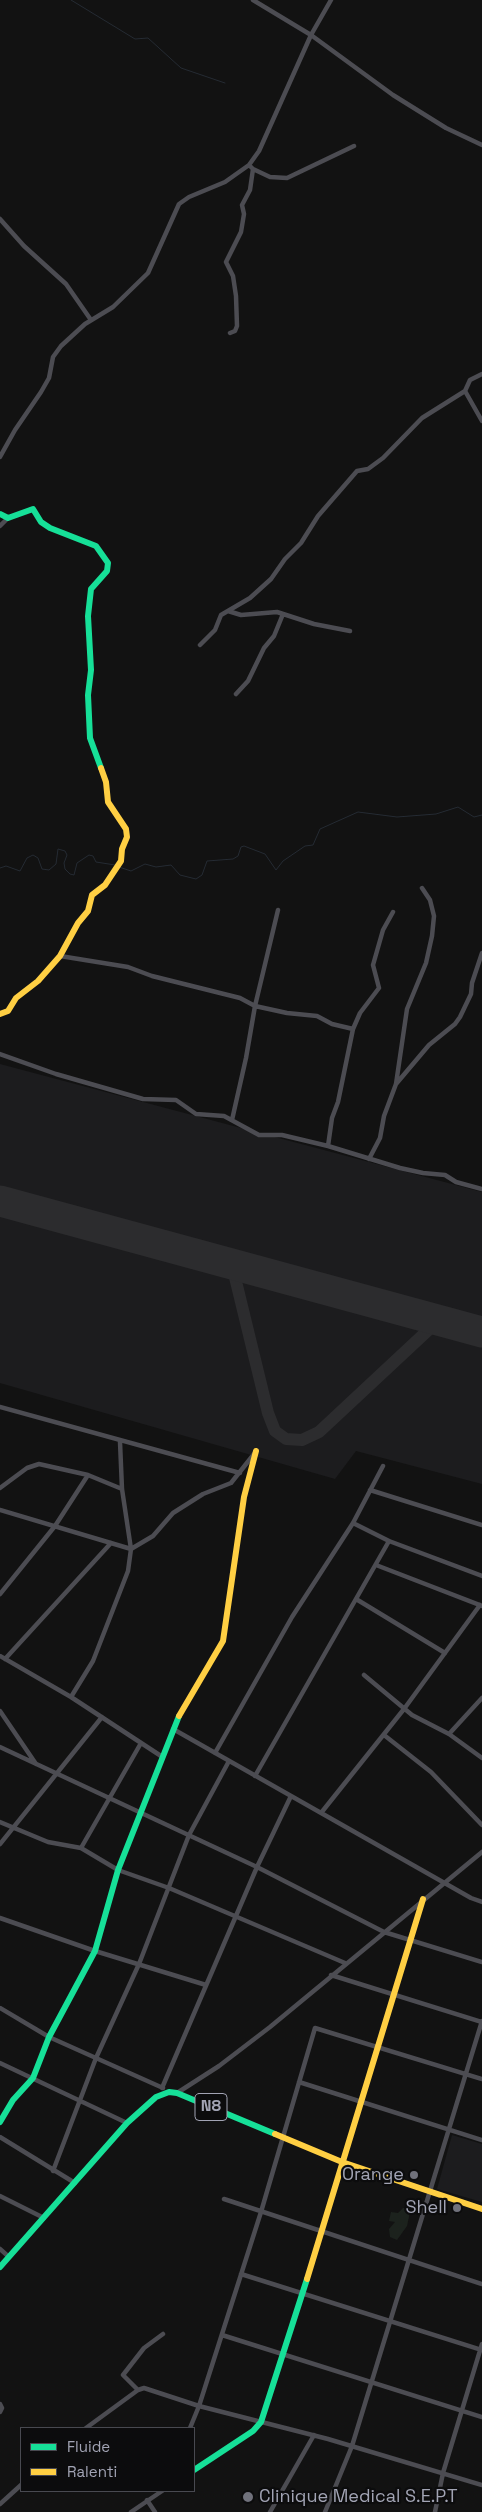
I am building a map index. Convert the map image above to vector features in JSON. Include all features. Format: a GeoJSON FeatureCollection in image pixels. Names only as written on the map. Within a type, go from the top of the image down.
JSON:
{"type":"FeatureCollection","features":[{"type":"Feature","properties":{"kind":"street"},"geometry":{"type":"LineString","coordinates":[[253,0],[312,35],[393,95],[446,128],[482,146]]}},
{"type":"Feature","properties":{"kind":"street"},"geometry":{"type":"LineString","coordinates":[[230,333],[235,331],[237,326],[236,296],[233,276],[226,262],[241,232],[244,214],[242,205],[250,190],[251,167],[312,35],[331,0]]}},
{"type":"Feature","properties":{"kind":"street"},"geometry":{"type":"LineString","coordinates":[[251,167],[270,177],[287,178],[354,146]]}},
{"type":"Feature","properties":{"kind":"street"},"geometry":{"type":"LineString","coordinates":[[0,457],[49,378],[53,357],[66,341],[91,320],[113,307],[148,273],[179,204],[251,167]]}},
{"type":"Feature","properties":{"kind":"street"},"geometry":{"type":"LineString","coordinates":[[0,219],[24,246],[66,284],[91,320]]}},
{"type":"Feature","properties":{"kind":"street"},"geometry":{"type":"LineString","coordinates":[[200,645],[215,630],[221,615],[250,598],[271,579],[285,558],[301,543],[318,516],[357,471],[368,469],[383,458],[422,418],[465,391],[470,380],[482,374]]}},
{"type":"Feature","properties":{"kind":"street"},"geometry":{"type":"LineString","coordinates":[[465,391],[482,421]]}},
{"type":"Feature","properties":{"kind":"street"},"geometry":{"type":"LineString","coordinates":[[0,526],[8,518],[33,509],[41,522],[50,528],[96,546],[108,563],[107,572],[91,589],[88,616],[91,670],[88,695],[90,738],[106,782],[108,802],[126,829],[122,861],[116,866],[105,884],[92,896],[88,911],[78,923],[71,939],[60,956],[38,981],[16,998],[8,1011],[0,1014]]}},
{"type":"Feature","properties":{"kind":"street"},"geometry":{"type":"LineString","coordinates":[[0,514],[8,518]]}},
{"type":"Feature","properties":{"kind":"street"},"geometry":{"type":"LineString","coordinates":[[228,611],[241,614],[276,612],[314,624],[350,631]]}},
{"type":"Feature","properties":{"kind":"street"},"geometry":{"type":"LineString","coordinates":[[236,694],[251,676],[264,648],[274,636],[283,614]]}},
{"type":"Feature","properties":{"kind":"street"},"geometry":{"type":"LineString","coordinates":[[369,1159],[380,1138],[384,1116],[396,1084],[407,1009],[426,963],[432,936],[434,916],[430,900],[422,888]]}},
{"type":"Feature","properties":{"kind":"street"},"geometry":{"type":"LineString","coordinates":[[232,1120],[255,1006],[278,910]]}},
{"type":"Feature","properties":{"kind":"street"},"geometry":{"type":"LineString","coordinates":[[328,1146],[332,1118],[338,1102],[353,1029],[360,1013],[379,988],[373,964],[383,930],[393,912]]}},
{"type":"Feature","properties":{"kind":"street"},"geometry":{"type":"LineString","coordinates":[[60,956],[67,955],[142,971],[152,976],[240,998],[255,1006],[316,1016],[332,1024],[353,1029]]}},
{"type":"Feature","properties":{"kind":"street"},"geometry":{"type":"LineString","coordinates":[[396,1084],[429,1045],[455,1024],[471,994],[472,983],[482,956]]}},
{"type":"Feature","properties":{"kind":"street"},"geometry":{"type":"LineString","coordinates":[[0,1054],[83,1082],[143,1099],[176,1100],[196,1114],[224,1116],[259,1135],[282,1136],[328,1146],[423,1173],[445,1174],[456,1182],[482,1189]]}},
{"type":"Feature","properties":{"kind":"street"},"geometry":{"type":"LineString","coordinates":[[0,1407],[120,1442],[240,1473]]}},
{"type":"Feature","properties":{"kind":"street"},"geometry":{"type":"LineString","coordinates":[[70,1697],[93,1661],[128,1571],[132,1549],[122,1489],[120,1442]]}},
{"type":"Feature","properties":{"kind":"street"},"geometry":{"type":"LineString","coordinates":[[0,1510],[132,1549],[153,1536],[173,1513],[203,1494],[231,1484],[256,1451]]}},
{"type":"Feature","properties":{"kind":"street"},"geometry":{"type":"LineString","coordinates":[[0,2122],[13,2100],[33,2078],[49,2037],[95,1951],[118,1870],[161,1756],[182,1708],[223,1641],[244,1497],[256,1451]]}},
{"type":"Feature","properties":{"kind":"street"},"geometry":{"type":"LineString","coordinates":[[0,1488],[27,1468],[39,1464],[88,1476],[122,1489]]}},
{"type":"Feature","properties":{"kind":"street"},"geometry":{"type":"LineString","coordinates":[[215,1753],[292,1617],[353,1524],[383,1466]]}},
{"type":"Feature","properties":{"kind":"street"},"geometry":{"type":"LineString","coordinates":[[0,1594],[55,1526],[88,1476]]}},
{"type":"Feature","properties":{"kind":"street"},"geometry":{"type":"LineString","coordinates":[[370,1490],[482,1525]]}},
{"type":"Feature","properties":{"kind":"street"},"geometry":{"type":"LineString","coordinates":[[353,1524],[390,1541],[482,1576]]}},
{"type":"Feature","properties":{"kind":"street"},"geometry":{"type":"LineString","coordinates":[[255,1776],[390,1541]]}},
{"type":"Feature","properties":{"kind":"street"},"geometry":{"type":"LineString","coordinates":[[5,1659],[111,1543]]}},
{"type":"Feature","properties":{"kind":"street"},"geometry":{"type":"LineString","coordinates":[[321,1813],[404,1709],[481,1605],[376,1566]]}},
{"type":"Feature","properties":{"kind":"street"},"geometry":{"type":"LineString","coordinates":[[356,1599],[445,1653]]}},
{"type":"Feature","properties":{"kind":"street"},"geometry":{"type":"LineString","coordinates":[[0,1656],[70,1697],[161,1756]]}},
{"type":"Feature","properties":{"kind":"street"},"geometry":{"type":"LineString","coordinates":[[364,1675],[404,1709],[449,1734],[482,1758]]}},
{"type":"Feature","properties":{"kind":"street"},"geometry":{"type":"LineString","coordinates":[[449,1734],[482,1698]]}},
{"type":"Feature","properties":{"kind":"street"},"geometry":{"type":"LineString","coordinates":[[0,1712],[36,1764]]}},
{"type":"Feature","properties":{"kind":"street"},"geometry":{"type":"LineString","coordinates":[[0,1844],[102,1718]]}},
{"type":"Feature","properties":{"kind":"street"},"geometry":{"type":"LineString","coordinates":[[173,1729],[471,1898],[482,1902]]}},
{"type":"Feature","properties":{"kind":"street"},"geometry":{"type":"LineString","coordinates":[[384,1735],[432,1772],[482,1825]]}},
{"type":"Feature","properties":{"kind":"street"},"geometry":{"type":"LineString","coordinates":[[81,1848],[141,1743]]}},
{"type":"Feature","properties":{"kind":"street"},"geometry":{"type":"LineString","coordinates":[[0,1748],[257,1867],[384,1932],[482,1962]]}},
{"type":"Feature","properties":{"kind":"street"},"geometry":{"type":"LineString","coordinates":[[52,2171],[96,2058],[139,1964],[190,1835],[229,1761]]}},
{"type":"Feature","properties":{"kind":"street"},"geometry":{"type":"LineString","coordinates":[[0,2008],[49,2037],[166,2090],[206,1985],[257,1867],[291,1796]]}},
{"type":"Feature","properties":{"kind":"street"},"geometry":{"type":"LineString","coordinates":[[0,1822],[48,1842],[81,1848],[118,1870],[169,1888],[346,1963]]}},
{"type":"Feature","properties":{"kind":"street"},"geometry":{"type":"LineString","coordinates":[[177,2093],[248,2043],[482,1852]]}},
{"type":"Feature","properties":{"kind":"street"},"geometry":{"type":"LineString","coordinates":[[195,2469],[253,2431],[261,2422],[284,2354],[423,1899]]}},
{"type":"Feature","properties":{"kind":"street"},"geometry":{"type":"LineString","coordinates":[[0,1918],[95,1951],[206,1985]]}},
{"type":"Feature","properties":{"kind":"street"},"geometry":{"type":"LineString","coordinates":[[325,2512],[352,2446],[482,2022],[331,1975]]}},
{"type":"Feature","properties":{"kind":"street"},"geometry":{"type":"LineString","coordinates":[[190,2427],[199,2406],[261,2212],[315,2028],[482,2079]]}},
{"type":"Feature","properties":{"kind":"street"},"geometry":{"type":"LineString","coordinates":[[0,2063],[127,2123]]}},
{"type":"Feature","properties":{"kind":"street"},"geometry":{"type":"LineString","coordinates":[[298,2082],[482,2140]]}},
{"type":"Feature","properties":{"kind":"street","name":"N8"},"geometry":{"type":"LineString","coordinates":[[0,2267],[127,2123],[166,2090],[342,2162],[482,2209]]}},
{"type":"Feature","properties":{"kind":"street"},"geometry":{"type":"LineString","coordinates":[[0,2137],[52,2171],[75,2183]]}},
{"type":"Feature","properties":{"kind":"street"},"geometry":{"type":"LineString","coordinates":[[0,2196],[44,2218]]}},
{"type":"Feature","properties":{"kind":"street"},"geometry":{"type":"LineString","coordinates":[[224,2199],[482,2284]]}},
{"type":"Feature","properties":{"kind":"street"},"geometry":{"type":"LineString","coordinates":[[0,2249],[9,2257]]}},
{"type":"Feature","properties":{"kind":"street"},"geometry":{"type":"LineString","coordinates":[[241,2274],[481,2348],[443,2473],[435,2512]]}},
{"type":"Feature","properties":{"kind":"street"},"geometry":{"type":"LineString","coordinates":[[138,2390],[123,2375],[144,2348],[162,2334]]}},
{"type":"Feature","properties":{"kind":"street"},"geometry":{"type":"LineString","coordinates":[[222,2335],[482,2417]]}},
{"type":"Feature","properties":{"kind":"street"},"geometry":{"type":"LineString","coordinates":[[87,2427],[138,2390],[144,2388],[158,2391],[199,2406],[352,2446],[482,2485]]}},
{"type":"Feature","properties":{"kind":"street"},"geometry":{"type":"LineString","coordinates":[[0,2404],[2,2408],[0,2412]]}},
{"type":"Feature","properties":{"kind":"street"},"geometry":{"type":"LineString","coordinates":[[270,2512],[314,2436]]}},
{"type":"Feature","properties":{"kind":"street"},"geometry":{"type":"LineString","coordinates":[[0,2504],[20,2486]]}},
{"type":"Feature","properties":{"kind":"street"},"geometry":{"type":"LineString","coordinates":[[132,2512],[146,2500],[160,2492]]}},
{"type":"Feature","properties":{"kind":"street"},"geometry":{"type":"LineString","coordinates":[[146,2500],[155,2512]]}},
{"type":"Feature","properties":{"kind":"shaded area"},"geometry":{"type":"Polygon","coordinates":[[[0,1064],[482,1192],[482,1484],[356,1451],[335,1479],[0,1383],[0,1064]]]}},
{"type":"Feature","properties":{"kind":"shaded area"},"geometry":{"type":"Polygon","coordinates":[[[452,2135],[482,2144],[482,2202],[437,2189],[452,2135]]]}},
{"type":"Feature","properties":{"kind":"shaded area"},"geometry":{"type":"Polygon","coordinates":[[[403,2208],[410,2212],[407,2226],[397,2240],[390,2237],[389,2229],[395,2222],[389,2221],[391,2212],[398,2213],[403,2208]]]}},
{"type":"Feature","properties":{"kind":"waterway"},"geometry":{"type":"LineString","coordinates":[[71,0],[135,39],[148,38],[181,68],[225,83]]}},
{"type":"Feature","properties":{"kind":"waterway"},"geometry":{"type":"LineString","coordinates":[[119,867],[131,871],[145,864],[156,867],[171,865],[180,875],[196,879],[202,875],[207,861],[233,859],[238,856],[241,847],[244,846],[265,854],[276,870],[283,861],[305,846],[313,845],[320,829],[358,812],[397,817],[436,814],[458,807],[474,817],[482,815]]}},
{"type":"Feature","properties":{"kind":"waterway"},"geometry":{"type":"LineString","coordinates":[[0,868],[6,866],[20,871],[27,858],[33,855],[38,858],[42,869],[49,870],[56,864],[58,849],[65,851],[67,855],[64,863],[65,869],[70,874],[74,875],[77,863],[89,855],[93,856],[96,862],[115,865]]}},
{"type":"Feature","properties":{"kind":"taxiway"},"geometry":{"type":"LineString","coordinates":[[232,1265],[268,1413],[275,1431],[286,1439],[302,1440],[319,1432],[438,1321]]}},
{"type":"Feature","properties":{"kind":"runway"},"geometry":{"type":"LineString","coordinates":[[0,1201],[482,1332]]}},
{"type":"Feature","properties":{"kind":"traffic: fast"},"geometry":{"type":"LineString","coordinates":[[0,514],[8,518],[33,509],[41,522],[50,528],[96,546],[108,563],[107,571],[91,589],[88,616],[91,670],[88,695],[90,738],[101,768]]}},
{"type":"Feature","properties":{"kind":"traffic: fast"},"geometry":{"type":"LineString","coordinates":[[0,2122],[13,2100],[33,2078],[49,2037],[95,1951],[118,1870],[179,1716]]}},
{"type":"Feature","properties":{"kind":"traffic: fast"},"geometry":{"type":"LineString","coordinates":[[0,2267],[127,2123],[156,2097],[169,2092],[177,2093],[275,2134]]}},
{"type":"Feature","properties":{"kind":"traffic: fast"},"geometry":{"type":"LineString","coordinates":[[195,2469],[253,2431],[261,2422],[307,2279]]}},
{"type":"Feature","properties":{"kind":"traffic: slow"},"geometry":{"type":"LineString","coordinates":[[0,1014],[8,1011],[16,998],[38,981],[60,956],[78,923],[88,911],[92,895],[105,885],[121,861],[122,849],[127,837],[126,829],[108,802],[106,782],[101,768]]}},
{"type":"Feature","properties":{"kind":"traffic: slow"},"geometry":{"type":"LineString","coordinates":[[179,1716],[223,1641],[244,1497],[256,1451]]}},
{"type":"Feature","properties":{"kind":"traffic: slow"},"geometry":{"type":"LineString","coordinates":[[307,2279],[423,1899]]}},
{"type":"Feature","properties":{"kind":"traffic: slow"},"geometry":{"type":"LineString","coordinates":[[275,2134],[342,2162],[482,2209]]}},
{"type":"Feature","properties":{"kind":"place","name":"Orange"},"geometry":{"type":"Point","coordinates":[414,2175]}},
{"type":"Feature","properties":{"kind":"place","name":"Shell"},"geometry":{"type":"Point","coordinates":[457,2208]}},
{"type":"Feature","properties":{"kind":"place","name":"Clinique Medical S.E.P.T"},"geometry":{"type":"Point","coordinates":[248,2497]}}]}
